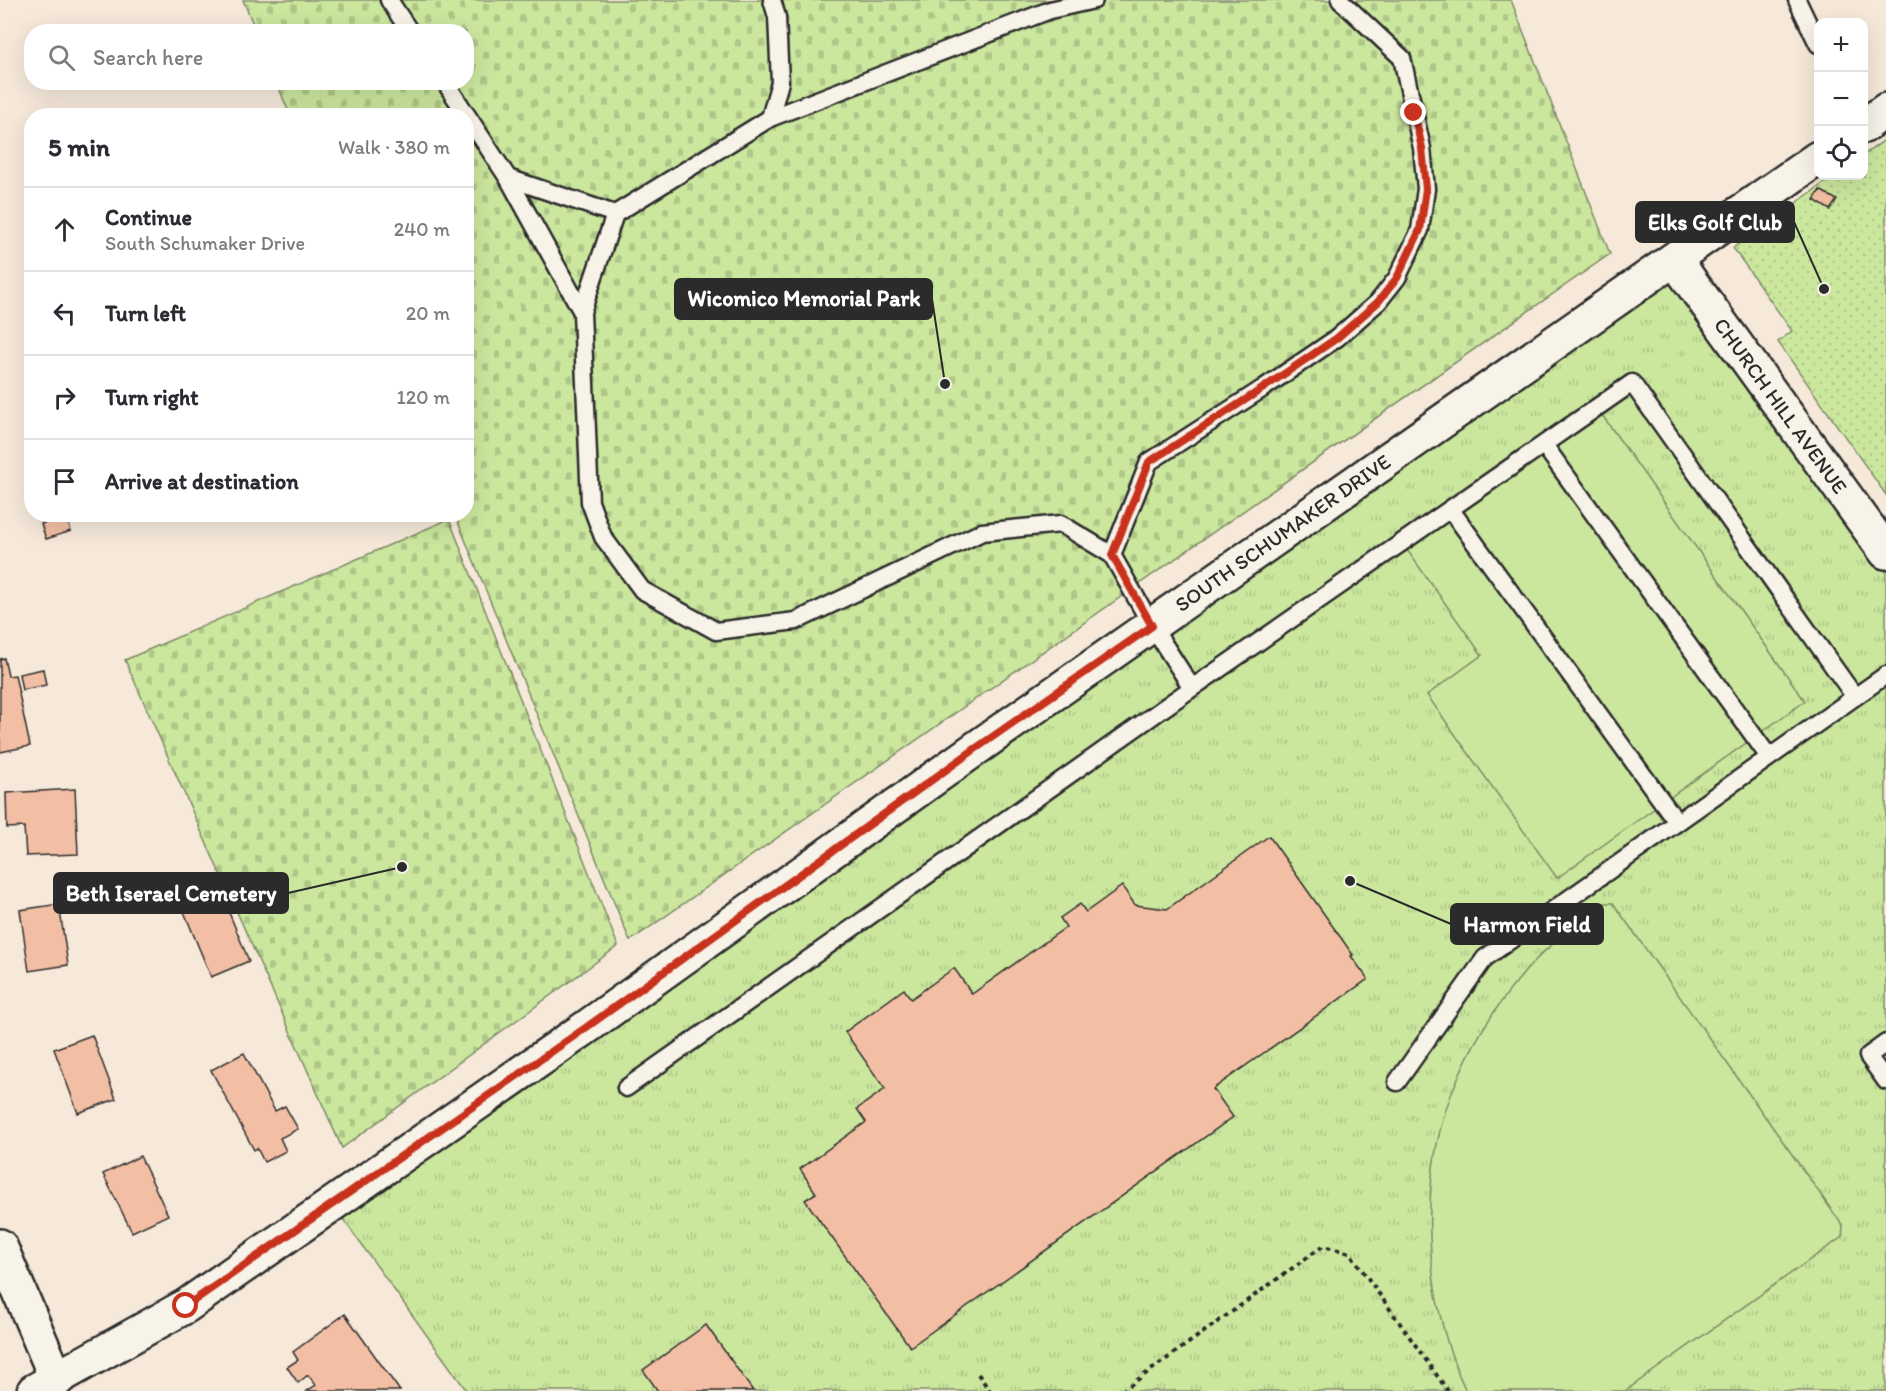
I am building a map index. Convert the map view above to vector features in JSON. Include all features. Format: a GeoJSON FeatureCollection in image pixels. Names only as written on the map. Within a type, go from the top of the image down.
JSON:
{"type":"FeatureCollection","features":[{"type":"Feature","properties":{"kind":"street"},"geometry":{"type":"LineString","coordinates":[[1868,123],[1886,110]]}},
{"type":"Feature","properties":{"kind":"street","name":"SOUTH SCHUMAKER DRIVE"},"geometry":{"type":"LineString","coordinates":[[46,1385],[186,1306],[584,1029],[975,749],[1814,161]]}},
{"type":"Feature","properties":{"kind":"street","name":"CHURCH HILL AVENUE"},"geometry":{"type":"LineString","coordinates":[[1675,260],[1886,552]]}},
{"type":"Feature","properties":{"kind":"street"},"geometry":{"type":"LineString","coordinates":[[0,1246],[46,1385]]}},
{"type":"Feature","properties":{"kind":"lane"},"geometry":{"type":"LineString","coordinates":[[389,0],[406,24]]}},
{"type":"Feature","properties":{"kind":"lane"},"geometry":{"type":"LineString","coordinates":[[770,118],[780,82],[777,17],[772,0]]}},
{"type":"Feature","properties":{"kind":"lane"},"geometry":{"type":"LineString","coordinates":[[1094,0],[1044,5],[770,118],[615,214],[582,312],[590,502],[603,537],[642,590],[717,631],[796,621],[982,532],[1061,524],[1112,555],[1152,626],[1192,688]]}},
{"type":"Feature","properties":{"kind":"lane"},"geometry":{"type":"LineString","coordinates":[[1112,555],[1149,462],[1337,338],[1378,302],[1397,278],[1420,230],[1426,189],[1423,158],[1402,58],[1340,0]]}},
{"type":"Feature","properties":{"kind":"lane"},"geometry":{"type":"LineString","coordinates":[[1797,0],[1814,36]]}},
{"type":"Feature","properties":{"kind":"lane"},"geometry":{"type":"LineString","coordinates":[[450,90],[462,108]]}},
{"type":"Feature","properties":{"kind":"lane"},"geometry":{"type":"LineString","coordinates":[[474,126],[508,178],[582,312]]}},
{"type":"Feature","properties":{"kind":"lane"},"geometry":{"type":"LineString","coordinates":[[508,178],[615,214]]}},
{"type":"Feature","properties":{"kind":"lane"},"geometry":{"type":"LineString","coordinates":[[627,1088],[1192,688],[1632,383],[1855,697]]}},
{"type":"Feature","properties":{"kind":"lane"},"geometry":{"type":"LineString","coordinates":[[1544,445],[1768,757]]}},
{"type":"Feature","properties":{"kind":"lane"},"geometry":{"type":"LineString","coordinates":[[1451,510],[1677,822]]}},
{"type":"Feature","properties":{"kind":"lane"},"geometry":{"type":"LineString","coordinates":[[1397,1082],[1485,958],[1886,675]]}},
{"type":"Feature","properties":{"kind":"lane"},"geometry":{"type":"LineString","coordinates":[[1886,1043],[1868,1056],[1886,1081]]}},
{"type":"Feature","properties":{"kind":"path"},"geometry":{"type":"LineString","coordinates":[[1122,1391],[1323,1246],[1350,1253],[1448,1391]]}},
{"type":"Feature","properties":{"kind":"path"},"geometry":{"type":"LineString","coordinates":[[978,1374],[990,1391]]}},
{"type":"Feature","properties":{"kind":"green space"},"geometry":{"type":"Polygon","coordinates":[[[243,0],[1511,0],[1610,254],[630,941],[458,522],[474,522],[474,108],[287,108],[280,90],[474,90],[474,24],[253,24],[243,0]]]}},
{"type":"Feature","properties":{"kind":"green space"},"geometry":{"type":"Polygon","coordinates":[[[1886,139],[1886,495],[1778,342],[1792,331],[1733,248],[1828,180],[1868,180],[1868,152],[1886,139]]]}},
{"type":"Feature","properties":{"kind":"green space"},"geometry":{"type":"Polygon","coordinates":[[[1675,260],[1886,542],[1886,1391],[467,1391],[343,1219],[1675,260]]]}},
{"type":"Feature","properties":{"kind":"green space"},"geometry":{"type":"Polygon","coordinates":[[[1600,412],[1805,701],[1557,878],[1427,695],[1482,655],[1407,550],[1600,412]]]}},
{"type":"Feature","properties":{"kind":"green space"},"geometry":{"type":"Polygon","coordinates":[[[442,522],[450,522],[618,946],[342,1148],[125,660],[442,522]]]}},
{"type":"Feature","properties":{"kind":"green space"},"geometry":{"type":"Polygon","coordinates":[[[1604,903],[1613,903],[1843,1226],[1842,1237],[1625,1391],[1466,1391],[1441,1317],[1433,1277],[1430,1195],[1435,1155],[1444,1117],[1457,1080],[1470,1053],[1484,1027],[1510,990],[1548,948],[1604,903]]]}},
{"type":"Feature","properties":{"kind":"building"},"geometry":{"type":"Polygon","coordinates":[[[1820,190],[1837,200],[1830,210],[1814,200],[1820,190]]]}},
{"type":"Feature","properties":{"kind":"building"},"geometry":{"type":"Polygon","coordinates":[[[68,522],[71,531],[46,539],[41,524],[68,522]]]}},
{"type":"Feature","properties":{"kind":"building"},"geometry":{"type":"Polygon","coordinates":[[[4,658],[8,676],[15,675],[30,746],[0,752],[0,659],[4,658]]]}},
{"type":"Feature","properties":{"kind":"building"},"geometry":{"type":"Polygon","coordinates":[[[43,669],[46,685],[22,690],[19,674],[43,669]]]}},
{"type":"Feature","properties":{"kind":"building"},"geometry":{"type":"Polygon","coordinates":[[[75,789],[78,854],[26,856],[24,827],[7,828],[6,793],[75,789]]]}},
{"type":"Feature","properties":{"kind":"building"},"geometry":{"type":"Polygon","coordinates":[[[1269,836],[1368,979],[1213,1089],[1233,1117],[910,1347],[805,1200],[816,1193],[800,1169],[866,1122],[857,1109],[885,1089],[845,1032],[904,989],[911,999],[954,968],[972,994],[1066,927],[1060,918],[1080,904],[1086,912],[1122,886],[1135,905],[1167,909],[1269,836]]]}},
{"type":"Feature","properties":{"kind":"building"},"geometry":{"type":"Polygon","coordinates":[[[210,876],[215,888],[218,886],[249,961],[211,977],[180,902],[200,894],[196,882],[210,876]]]}},
{"type":"Feature","properties":{"kind":"building"},"geometry":{"type":"Polygon","coordinates":[[[59,904],[68,965],[29,971],[20,910],[59,904]]]}},
{"type":"Feature","properties":{"kind":"building"},"geometry":{"type":"Polygon","coordinates":[[[92,1035],[116,1099],[78,1113],[54,1049],[92,1035]]]}},
{"type":"Feature","properties":{"kind":"building"},"geometry":{"type":"Polygon","coordinates":[[[244,1053],[275,1111],[285,1106],[298,1129],[280,1138],[286,1151],[264,1162],[257,1148],[254,1150],[211,1070],[244,1053]]]}},
{"type":"Feature","properties":{"kind":"building"},"geometry":{"type":"Polygon","coordinates":[[[140,1156],[168,1215],[132,1232],[103,1174],[140,1156]]]}},
{"type":"Feature","properties":{"kind":"building"},"geometry":{"type":"Polygon","coordinates":[[[345,1314],[400,1391],[307,1391],[316,1385],[308,1375],[298,1383],[287,1367],[298,1360],[293,1352],[345,1314]]]}},
{"type":"Feature","properties":{"kind":"building"},"geometry":{"type":"Polygon","coordinates":[[[706,1325],[753,1391],[658,1391],[643,1370],[706,1325]]]}},
{"type":"Feature","properties":{"kind":"place","name":"Elks Golf Club"},"geometry":{"type":"Point","coordinates":[1824,289]}},
{"type":"Feature","properties":{"kind":"place","name":"Wicomico Memorial Park"},"geometry":{"type":"Point","coordinates":[945,384]}},
{"type":"Feature","properties":{"kind":"place","name":"Beth Iserael Cemetery"},"geometry":{"type":"Point","coordinates":[402,867]}},
{"type":"Feature","properties":{"kind":"place","name":"Harmon Field"},"geometry":{"type":"Point","coordinates":[1350,881]}},
{"type":"Feature","properties":{"kind":"route"},"geometry":{"type":"LineString","coordinates":[[186,1306],[584,1029],[975,749],[1152,626],[1112,555],[1149,462],[1337,338],[1378,302],[1397,278],[1420,230],[1426,189],[1422,148],[1414,113]]}}]}
